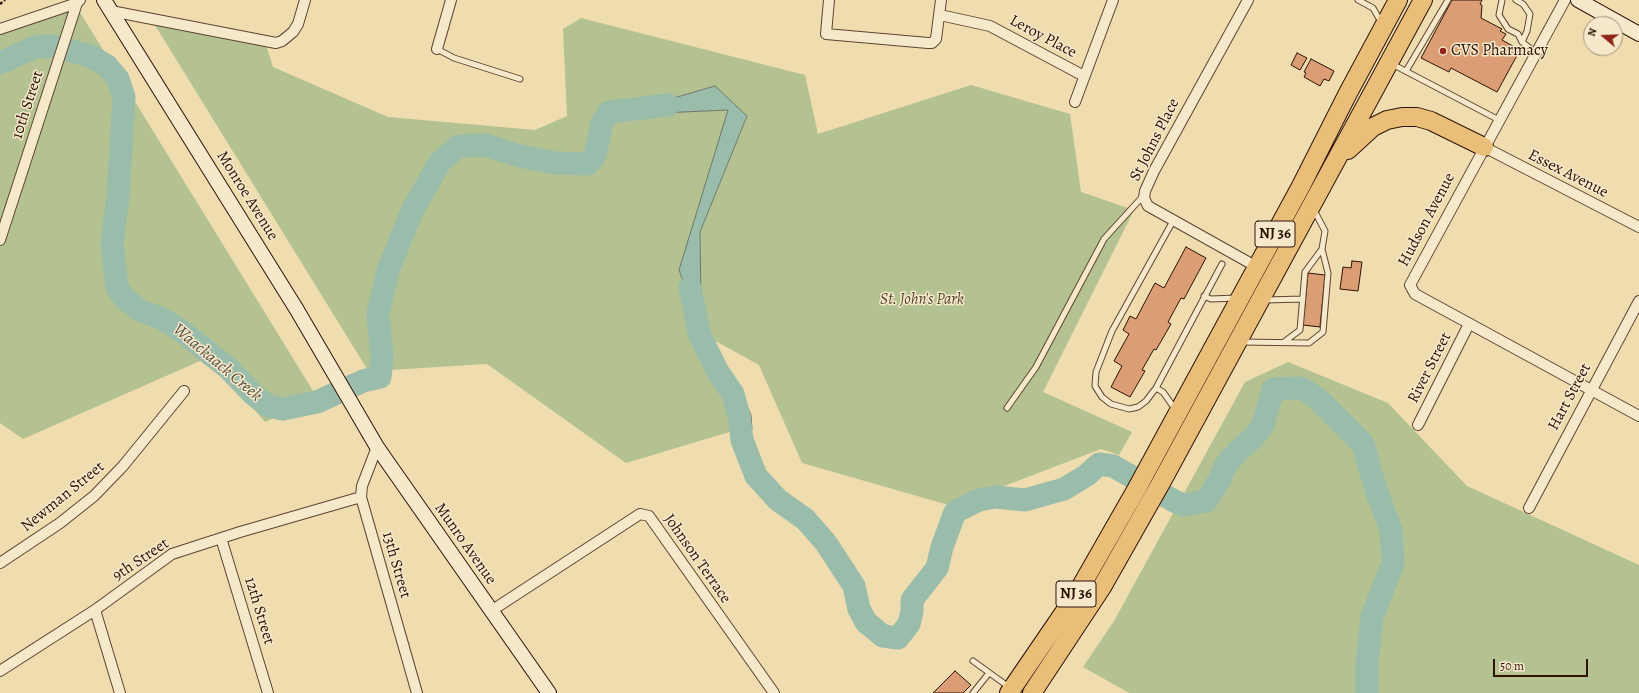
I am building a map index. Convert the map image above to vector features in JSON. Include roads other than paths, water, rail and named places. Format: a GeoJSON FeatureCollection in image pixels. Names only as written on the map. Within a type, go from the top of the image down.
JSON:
{"type":"FeatureCollection","features":[{"type":"Feature","properties":{"kind":"highway","name":"NJ 36"},"geometry":{"type":"LineString","coordinates":[[1010,691],[1076,595],[1149,467],[1257,267],[1398,0]]}},
{"type":"Feature","properties":{"kind":"highway","name":"NJ 36"},"geometry":{"type":"LineString","coordinates":[[1032,693],[1102,587],[1151,501],[1423,0]]}},
{"type":"Feature","properties":{"kind":"highway"},"geometry":{"type":"LineString","coordinates":[[1331,168],[1365,133],[1380,122],[1395,117],[1417,117],[1431,121],[1484,147]]}},
{"type":"Feature","properties":{"kind":"street"},"geometry":{"type":"LineString","coordinates":[[108,6],[276,44],[293,32],[298,24],[305,0]]}},
{"type":"Feature","properties":{"kind":"street"},"geometry":{"type":"LineString","coordinates":[[437,49],[451,0]]}},
{"type":"Feature","properties":{"kind":"street"},"geometry":{"type":"LineString","coordinates":[[826,0],[826,34],[932,43],[936,39],[942,0]]}},
{"type":"Feature","properties":{"kind":"street"},"geometry":{"type":"LineString","coordinates":[[1075,102],[1113,0]]}},
{"type":"Feature","properties":{"kind":"street","name":"St Johns Place"},"geometry":{"type":"LineString","coordinates":[[1248,0],[1154,171],[1144,195],[1148,206],[1257,267]]}},
{"type":"Feature","properties":{"kind":"street","name":"Hudson Avenue"},"geometry":{"type":"LineString","coordinates":[[1565,0],[1410,285],[1415,294],[1639,416]]}},
{"type":"Feature","properties":{"kind":"street"},"geometry":{"type":"LineString","coordinates":[[1578,0],[1639,34]]}},
{"type":"Feature","properties":{"kind":"street"},"geometry":{"type":"LineString","coordinates":[[0,29],[78,1]]}},
{"type":"Feature","properties":{"kind":"street","name":"10th Street"},"geometry":{"type":"LineString","coordinates":[[0,240],[78,1]]}},
{"type":"Feature","properties":{"kind":"street","name":"Monroe Avenue"},"geometry":{"type":"LineString","coordinates":[[108,6],[298,310],[357,413]]}},
{"type":"Feature","properties":{"kind":"street","name":"Leroy Place"},"geometry":{"type":"LineString","coordinates":[[940,15],[990,26],[1084,76]]}},
{"type":"Feature","properties":{"kind":"street","name":"Essex Avenue"},"geometry":{"type":"LineString","coordinates":[[1484,147],[1639,227]]}},
{"type":"Feature","properties":{"kind":"street","name":"Hart Street"},"geometry":{"type":"LineString","coordinates":[[1528,508],[1639,301]]}},
{"type":"Feature","properties":{"kind":"street","name":"River Street"},"geometry":{"type":"LineString","coordinates":[[1418,425],[1468,324]]}},
{"type":"Feature","properties":{"kind":"street","name":"Newman Street"},"geometry":{"type":"LineString","coordinates":[[0,563],[60,523],[94,496],[123,466],[184,391]]}},
{"type":"Feature","properties":{"kind":"street","name":"Munro Avenue"},"geometry":{"type":"LineString","coordinates":[[357,413],[377,446],[549,693]]}},
{"type":"Feature","properties":{"kind":"street","name":"13th Street"},"geometry":{"type":"LineString","coordinates":[[377,446],[362,486],[361,497],[417,693]]}},
{"type":"Feature","properties":{"kind":"street","name":"9th Street"},"geometry":{"type":"LineString","coordinates":[[0,672],[95,610],[163,559],[172,554],[361,497]]}},
{"type":"Feature","properties":{"kind":"street","name":"Johnson Terrace"},"geometry":{"type":"LineString","coordinates":[[491,611],[640,514],[649,516],[774,693]]}},
{"type":"Feature","properties":{"kind":"street","name":"12th Street"},"geometry":{"type":"LineString","coordinates":[[221,538],[268,693]]}},
{"type":"Feature","properties":{"kind":"street"},"geometry":{"type":"LineString","coordinates":[[95,610],[120,693]]}},
{"type":"Feature","properties":{"kind":"lane"},"geometry":{"type":"LineString","coordinates":[[1358,0],[1373,8],[1384,26]]}},
{"type":"Feature","properties":{"kind":"lane"},"geometry":{"type":"LineString","coordinates":[[1406,71],[1434,27],[1448,0]]}},
{"type":"Feature","properties":{"kind":"lane"},"geometry":{"type":"LineString","coordinates":[[1502,0],[1499,15],[1508,29],[1518,34],[1522,42],[1536,53]]}},
{"type":"Feature","properties":{"kind":"lane"},"geometry":{"type":"LineString","coordinates":[[1516,0],[1523,4],[1530,14],[1527,31],[1522,42]]}},
{"type":"Feature","properties":{"kind":"lane"},"geometry":{"type":"LineString","coordinates":[[437,49],[454,58],[520,79]]}},
{"type":"Feature","properties":{"kind":"lane"},"geometry":{"type":"LineString","coordinates":[[1389,62],[1499,120]]}},
{"type":"Feature","properties":{"kind":"lane"},"geometry":{"type":"LineString","coordinates":[[1006,408],[1036,367],[1104,238],[1144,195]]}},
{"type":"Feature","properties":{"kind":"lane"},"geometry":{"type":"LineString","coordinates":[[1237,342],[1309,343],[1323,332],[1328,273],[1322,249],[1325,230],[1311,205]]}},
{"type":"Feature","properties":{"kind":"lane"},"geometry":{"type":"LineString","coordinates":[[1173,221],[1112,331],[1096,372],[1095,386],[1102,397],[1120,407],[1129,409],[1138,407],[1146,401],[1156,388],[1222,264]]}},
{"type":"Feature","properties":{"kind":"lane"},"geometry":{"type":"LineString","coordinates":[[1284,342],[1300,330],[1305,272],[1322,249]]}},
{"type":"Feature","properties":{"kind":"lane"},"geometry":{"type":"LineString","coordinates":[[1204,296],[1211,300],[1241,297]]}},
{"type":"Feature","properties":{"kind":"lane"},"geometry":{"type":"LineString","coordinates":[[1260,300],[1303,299]]}},
{"type":"Feature","properties":{"kind":"lane"},"geometry":{"type":"LineString","coordinates":[[1156,388],[1163,392],[1178,413]]}},
{"type":"Feature","properties":{"kind":"lane"},"geometry":{"type":"LineString","coordinates":[[973,661],[1010,691]]}},
{"type":"Feature","properties":{"kind":"lane"},"geometry":{"type":"LineString","coordinates":[[972,693],[989,673]]}},
{"type":"Feature","properties":{"kind":"waterway","name":"Waackaack Creek"},"geometry":{"type":"LineString","coordinates":[[0,63],[35,47],[53,46],[90,56],[107,66],[118,79],[124,97],[118,197],[112,243],[117,287],[125,299],[141,311],[163,319],[180,330],[228,368],[253,394],[268,406],[283,409],[317,402],[363,381],[380,377],[382,359],[378,314],[388,270],[413,209],[440,162],[458,146],[485,145],[520,156],[555,163],[588,164],[595,155],[602,123],[609,112],[668,105]]}},
{"type":"Feature","properties":{"kind":"waterway","name":"Waackaack Creek"},"geometry":{"type":"LineString","coordinates":[[690,288],[700,336],[718,372],[733,394],[739,416],[742,440],[756,476],[778,500],[805,519],[826,543],[854,586],[859,609],[866,622],[883,636],[898,638],[909,624],[912,612],[912,600],[937,568],[942,547],[955,512],[979,500],[996,497],[1025,500],[1064,489],[1087,475],[1099,464],[1113,466],[1176,502],[1185,505],[1206,501],[1220,479],[1225,466],[1238,451],[1253,438],[1263,425],[1273,389],[1301,388],[1317,398],[1363,444],[1376,490],[1391,530],[1393,563],[1372,617],[1367,663],[1367,693]]}},
{"type":"Feature","properties":{"kind":"place","name":"CVS Pharmacy"},"geometry":{"type":"Point","coordinates":[1443,51]}},
{"type":"Feature","properties":{"kind":"park label","name":"St. John's Park"},"geometry":{"type":"Point","coordinates":[922,300]}}]}
